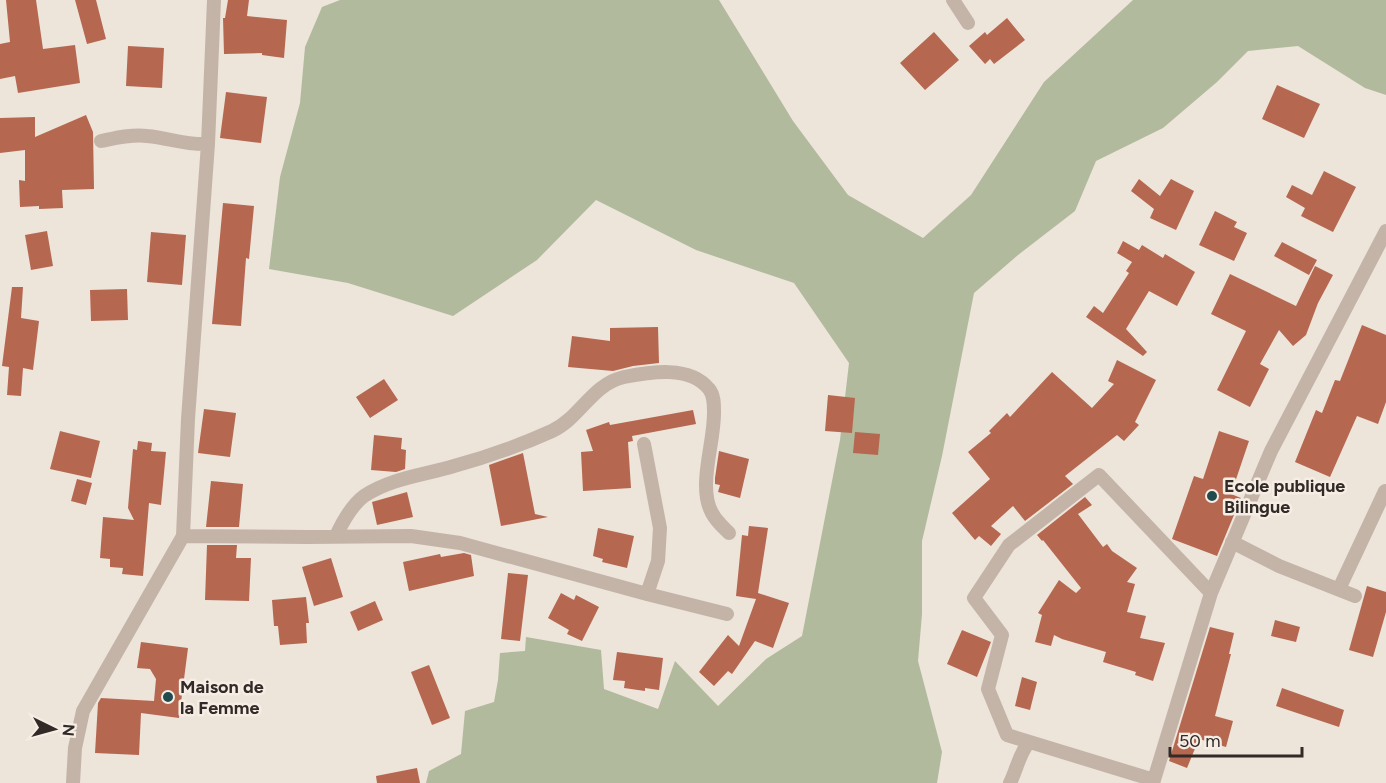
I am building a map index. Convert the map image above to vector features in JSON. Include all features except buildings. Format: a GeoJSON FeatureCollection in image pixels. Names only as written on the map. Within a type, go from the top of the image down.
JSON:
{"type":"FeatureCollection","features":[{"type":"Feature","properties":{"kind":"street"},"geometry":{"type":"LineString","coordinates":[[72,783],[75,748],[83,711],[183,536],[188,419],[208,144],[214,0]]}},
{"type":"Feature","properties":{"kind":"street"},"geometry":{"type":"LineString","coordinates":[[953,0],[968,22]]}},
{"type":"Feature","properties":{"kind":"street"},"geometry":{"type":"LineString","coordinates":[[100,141],[122,136],[147,135],[189,144],[208,144]]}},
{"type":"Feature","properties":{"kind":"street"},"geometry":{"type":"LineString","coordinates":[[1211,593],[1099,475],[1009,545],[974,597],[1002,635],[988,689],[1007,735],[1157,782],[1158,765],[1211,593],[1232,542],[1271,451],[1386,231]]}},
{"type":"Feature","properties":{"kind":"street"},"geometry":{"type":"LineString","coordinates":[[336,536],[351,510],[362,497],[382,485],[475,460],[555,430],[597,390],[610,381],[623,377],[667,372],[682,373],[698,379],[710,390],[714,402],[715,425],[706,472],[706,498],[710,511],[729,533]]}},
{"type":"Feature","properties":{"kind":"street"},"geometry":{"type":"LineString","coordinates":[[644,444],[660,528],[658,561],[647,594]]}},
{"type":"Feature","properties":{"kind":"street"},"geometry":{"type":"LineString","coordinates":[[1339,589],[1382,509],[1385,491]]}},
{"type":"Feature","properties":{"kind":"street"},"geometry":{"type":"LineString","coordinates":[[183,536],[411,536],[460,543],[727,614]]}},
{"type":"Feature","properties":{"kind":"street"},"geometry":{"type":"LineString","coordinates":[[1232,542],[1279,566],[1355,596]]}},
{"type":"Feature","properties":{"kind":"street"},"geometry":{"type":"LineString","coordinates":[[1010,783],[1017,770],[1021,751],[1029,742]]}},
{"type":"Feature","properties":{"kind":"green space"},"geometry":{"type":"Polygon","coordinates":[[[340,0],[719,0],[793,121],[848,195],[923,238],[971,195],[1044,82],[1133,0],[1386,0],[1386,95],[1365,88],[1298,46],[1248,51],[1217,82],[1163,128],[1096,161],[1075,211],[974,293],[942,456],[922,541],[922,614],[918,661],[942,752],[937,783],[426,783],[429,771],[461,754],[465,711],[494,702],[500,653],[525,651],[526,637],[601,650],[604,689],[658,709],[675,661],[718,706],[766,659],[802,636],[840,440],[849,363],[794,283],[696,250],[596,200],[537,260],[453,316],[348,283],[269,269],[280,177],[300,103],[305,47],[322,7],[340,0]]]}},
{"type":"Feature","properties":{"kind":"place","name":"Ecole publique Bilingue"},"geometry":{"type":"Point","coordinates":[1212,496]}},
{"type":"Feature","properties":{"kind":"place","name":"Maison de la Femme"},"geometry":{"type":"Point","coordinates":[168,697]}}]}
